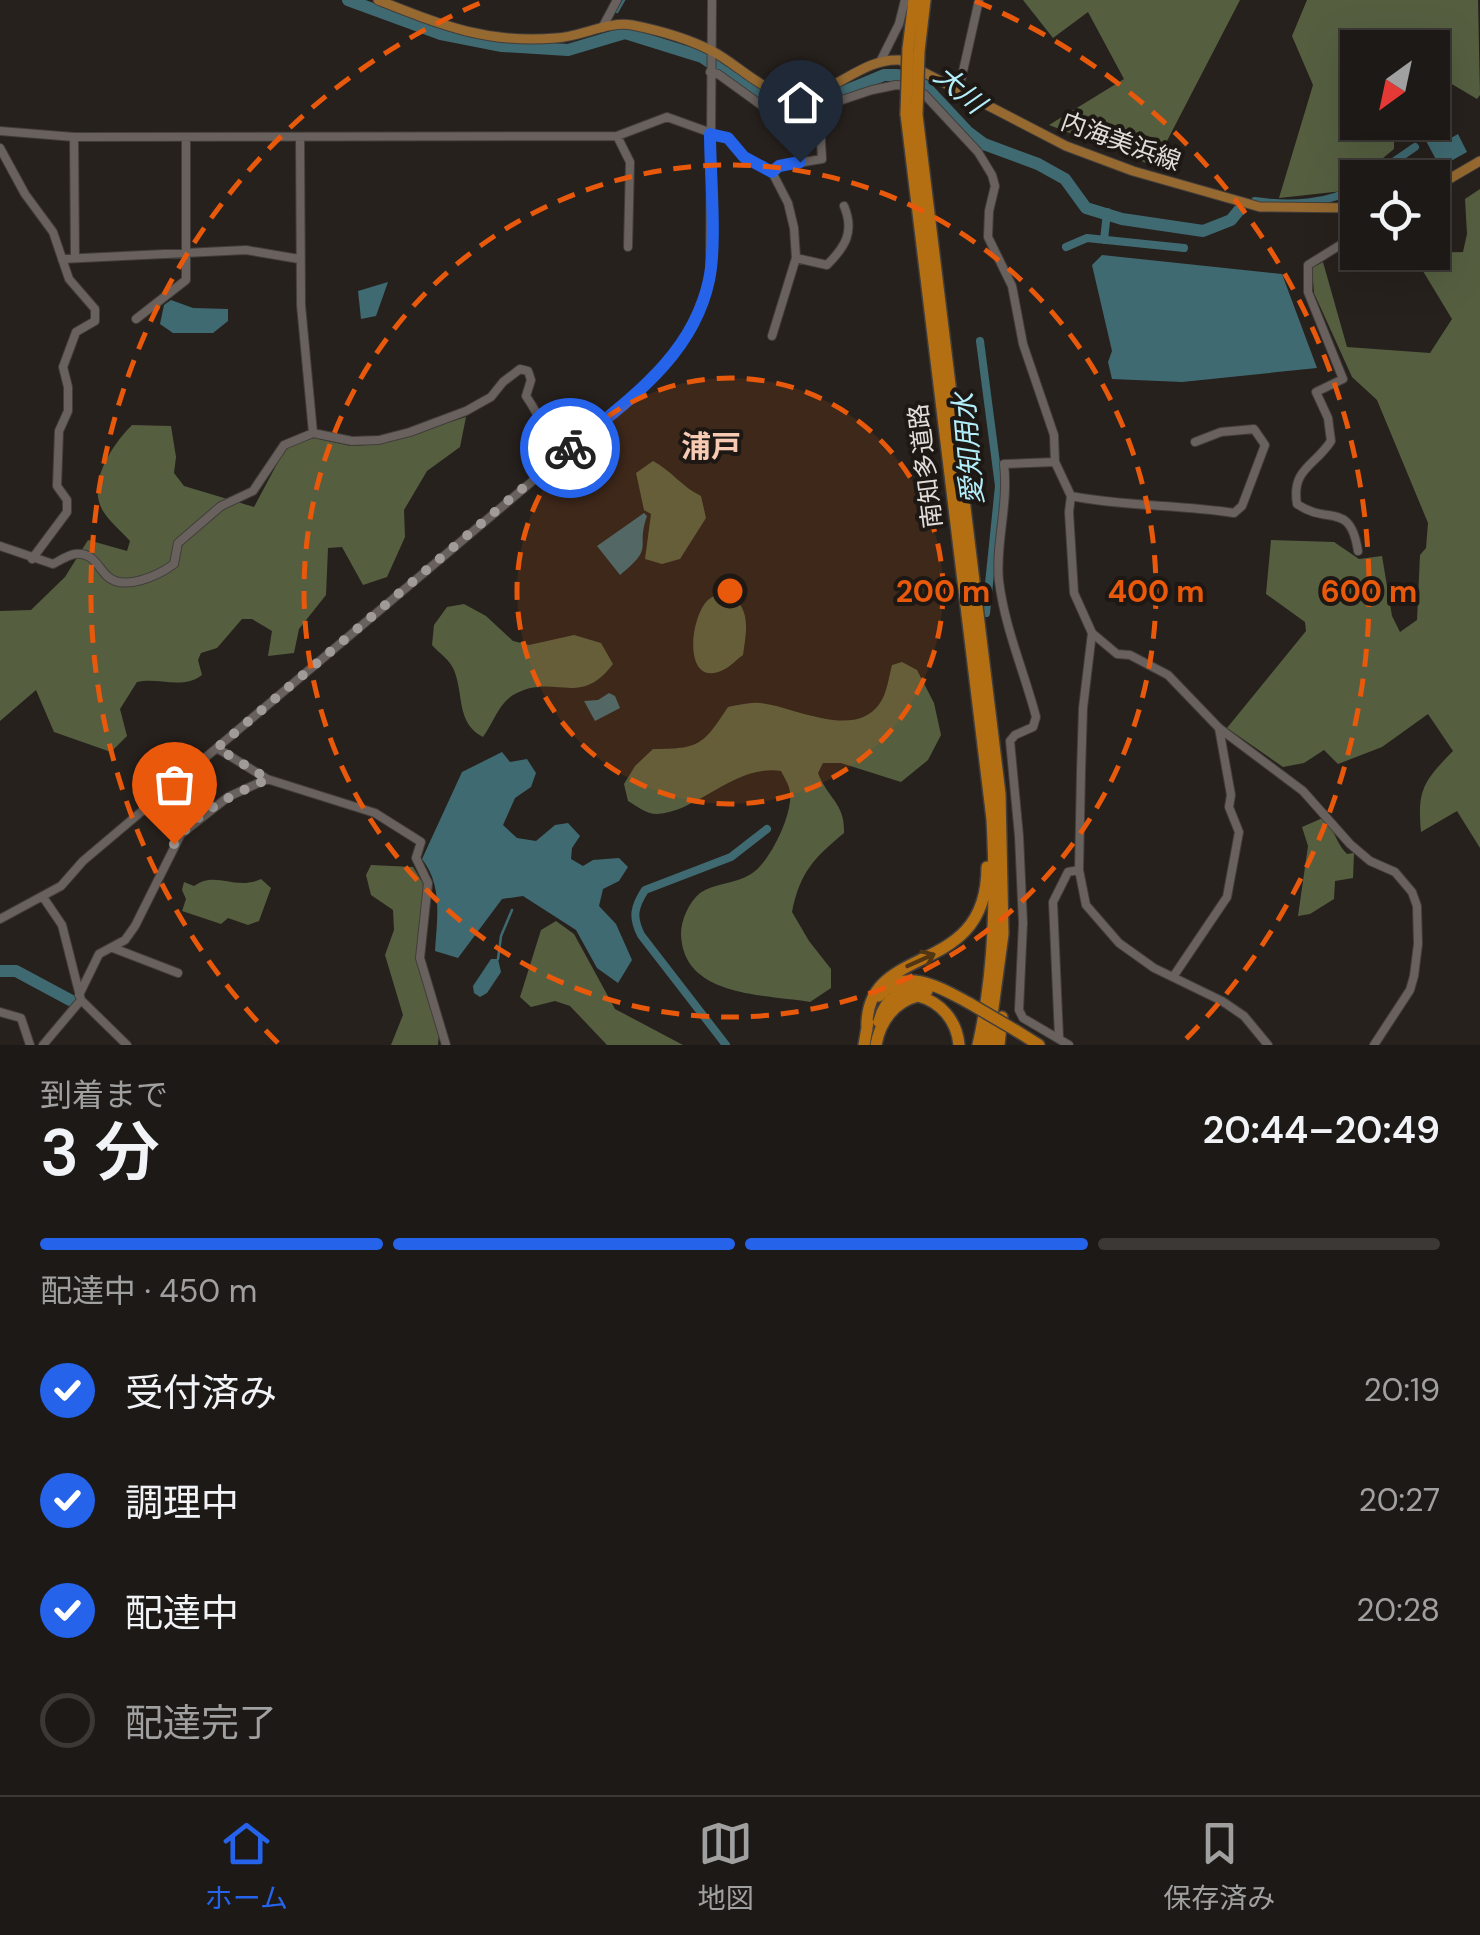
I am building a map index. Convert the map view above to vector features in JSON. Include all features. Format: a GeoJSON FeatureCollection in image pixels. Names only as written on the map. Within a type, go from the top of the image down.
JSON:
{"type":"FeatureCollection","features":[{"type":"Feature","properties":{"kind":"highway","name":"南知多道路"},"geometry":{"type":"LineString","coordinates":[[914,0],[912,115],[947,468],[992,819],[995,909],[989,982],[978,1045]]}},
{"type":"Feature","properties":{"kind":"highway","name":"南知多道路"},"geometry":{"type":"LineString","coordinates":[[913,50],[925,0]]}},
{"type":"Feature","properties":{"kind":"highway","name":"南知多道路"},"geometry":{"type":"LineString","coordinates":[[912,115],[1000,794],[1003,934],[988,1045]]}},
{"type":"Feature","properties":{"kind":"highway"},"geometry":{"type":"LineString","coordinates":[[873,1036],[866,1008],[882,983],[902,968],[958,940],[978,913],[988,872],[978,738],[982,729]]}},
{"type":"Feature","properties":{"kind":"highway"},"geometry":{"type":"LineString","coordinates":[[999,1045],[1007,942],[1003,934]]}},
{"type":"Feature","properties":{"kind":"highway"},"geometry":{"type":"LineString","coordinates":[[873,1036],[883,1008],[905,990],[941,993],[1039,1045]]}},
{"type":"Feature","properties":{"kind":"highway"},"geometry":{"type":"LineString","coordinates":[[864,1045],[899,1004],[918,996],[938,1004],[950,1018],[959,1045]]}},
{"type":"Feature","properties":{"kind":"highway"},"geometry":{"type":"LineString","coordinates":[[1014,1032],[1030,1045]]}},
{"type":"Feature","properties":{"kind":"main road"},"geometry":{"type":"LineString","coordinates":[[378,0],[445,28],[475,35],[553,39],[632,26],[710,53],[790,96],[811,94],[880,60]]}},
{"type":"Feature","properties":{"kind":"main road","name":"内海美浜線"},"geometry":{"type":"LineString","coordinates":[[880,60],[900,60],[1066,146],[1239,203],[1278,209],[1340,208]]}},
{"type":"Feature","properties":{"kind":"main road"},"geometry":{"type":"LineString","coordinates":[[1450,178],[1480,161]]}},
{"type":"Feature","properties":{"kind":"street"},"geometry":{"type":"LineString","coordinates":[[602,28],[616,0]]}},
{"type":"Feature","properties":{"kind":"street"},"geometry":{"type":"LineString","coordinates":[[0,918],[61,886],[83,861],[672,358],[698,319],[710,278],[712,0]]}},
{"type":"Feature","properties":{"kind":"street"},"geometry":{"type":"LineString","coordinates":[[880,60],[899,24],[905,0]]}},
{"type":"Feature","properties":{"kind":"street"},"geometry":{"type":"LineString","coordinates":[[960,90],[979,0]]}},
{"type":"Feature","properties":{"kind":"street"},"geometry":{"type":"LineString","coordinates":[[710,70],[766,108],[797,114],[872,90],[912,86],[978,152],[994,186],[988,236],[1012,286],[1023,344],[1054,435],[1055,462],[1072,496],[1069,512],[1074,593],[1092,633],[1118,654],[1130,654],[1168,676],[1218,728],[1303,791],[1350,844],[1370,862],[1396,872],[1412,892],[1417,906],[1418,944],[1414,976],[1410,990],[1374,1045]]}},
{"type":"Feature","properties":{"kind":"street"},"geometry":{"type":"LineString","coordinates":[[772,172],[779,166],[822,159],[820,108]]}},
{"type":"Feature","properties":{"kind":"street"},"geometry":{"type":"LineString","coordinates":[[0,131],[74,138],[616,136],[667,117],[728,138],[744,157],[772,172],[788,202],[796,258],[772,336]]}},
{"type":"Feature","properties":{"kind":"street"},"geometry":{"type":"LineString","coordinates":[[616,136],[630,162],[628,247]]}},
{"type":"Feature","properties":{"kind":"street"},"geometry":{"type":"LineString","coordinates":[[300,137],[299,259],[313,432]]}},
{"type":"Feature","properties":{"kind":"street"},"geometry":{"type":"LineString","coordinates":[[74,138],[76,258]]}},
{"type":"Feature","properties":{"kind":"street"},"geometry":{"type":"LineString","coordinates":[[136,319],[186,280],[186,138]]}},
{"type":"Feature","properties":{"kind":"street"},"geometry":{"type":"LineString","coordinates":[[0,148],[24,194],[53,232],[68,279],[94,308],[94,321],[76,332],[63,367],[68,411],[59,430],[57,486],[67,500],[68,512],[32,558]]}},
{"type":"Feature","properties":{"kind":"street"},"geometry":{"type":"LineString","coordinates":[[796,258],[827,265],[847,244],[849,218],[844,206]]}},
{"type":"Feature","properties":{"kind":"street"},"geometry":{"type":"LineString","coordinates":[[1340,245],[1308,265],[1308,292],[1343,379],[1316,392],[1328,418],[1331,442],[1323,454],[1300,472],[1295,491],[1298,504],[1311,513],[1347,519],[1355,531],[1358,551]]}},
{"type":"Feature","properties":{"kind":"street"},"geometry":{"type":"LineString","coordinates":[[62,259],[246,250],[299,259]]}},
{"type":"Feature","properties":{"kind":"street"},"geometry":{"type":"LineString","coordinates":[[0,546],[53,564],[75,554],[88,556],[98,562],[108,577],[121,583],[161,574],[174,564],[178,543],[221,506],[254,491],[284,444],[313,432],[352,441],[379,440],[410,432],[491,397],[520,369],[528,371],[531,380],[526,396],[548,440],[547,467]]}},
{"type":"Feature","properties":{"kind":"street"},"geometry":{"type":"LineString","coordinates":[[1072,496],[1106,504],[1182,504],[1234,513],[1242,506],[1264,445],[1254,429],[1221,432],[1195,442]]}},
{"type":"Feature","properties":{"kind":"street"},"geometry":{"type":"LineString","coordinates":[[1055,462],[1004,464],[1006,501],[998,577],[1014,651],[1036,722],[1033,728],[1015,734],[1010,741],[1022,923],[1019,1010],[1023,1018],[1070,1045]]}},
{"type":"Feature","properties":{"kind":"street"},"geometry":{"type":"LineString","coordinates":[[1092,633],[1083,708],[1079,870],[1086,905],[1119,942],[1154,968],[1244,1016],[1268,1045]]}},
{"type":"Feature","properties":{"kind":"street"},"geometry":{"type":"LineString","coordinates":[[1173,977],[1227,897],[1239,832],[1229,807],[1231,795],[1218,728]]}},
{"type":"Feature","properties":{"kind":"street"},"geometry":{"type":"LineString","coordinates":[[217,748],[268,779],[375,813],[421,842],[416,858],[428,883],[420,958],[446,1045]]}},
{"type":"Feature","properties":{"kind":"street"},"geometry":{"type":"LineString","coordinates":[[43,1045],[80,997],[99,954],[125,940],[135,926],[181,834],[228,797],[268,779]]}},
{"type":"Feature","properties":{"kind":"street"},"geometry":{"type":"LineString","coordinates":[[1058,1037],[1053,902],[1068,872],[1079,870]]}},
{"type":"Feature","properties":{"kind":"street"},"geometry":{"type":"LineString","coordinates":[[43,897],[62,924],[80,997],[127,1045]]}},
{"type":"Feature","properties":{"kind":"street"},"geometry":{"type":"LineString","coordinates":[[113,948],[178,972]]}},
{"type":"Feature","properties":{"kind":"street"},"geometry":{"type":"LineString","coordinates":[[0,1012],[22,1018],[30,1045]]}},
{"type":"Feature","properties":{"kind":"green space"},"geometry":{"type":"Polygon","coordinates":[[[1023,0],[1240,0],[1154,166],[1049,125],[1124,79],[1088,12],[1053,38],[1023,0]]]}},
{"type":"Feature","properties":{"kind":"green space"},"geometry":{"type":"Polygon","coordinates":[[[1307,0],[1478,0],[1480,95],[1477,99],[1450,83],[1450,30],[1340,30],[1340,140],[1394,140],[1394,149],[1381,160],[1340,160],[1340,191],[1279,198],[1313,85],[1292,36],[1307,0]]]}},
{"type":"Feature","properties":{"kind":"green space"},"geometry":{"type":"Polygon","coordinates":[[[1480,189],[1480,848],[1457,811],[1421,832],[1420,805],[1425,787],[1453,751],[1428,714],[1382,747],[1338,764],[1324,750],[1304,763],[1283,767],[1227,728],[1306,631],[1305,622],[1266,594],[1271,540],[1334,542],[1359,559],[1382,556],[1392,616],[1400,632],[1417,620],[1420,555],[1426,548],[1428,523],[1377,400],[1352,377],[1314,293],[1312,268],[1323,262],[1347,347],[1430,353],[1452,319],[1422,270],[1450,270],[1450,252],[1463,252],[1467,234],[1465,199],[1480,189]]]}},
{"type":"Feature","properties":{"kind":"green space"},"geometry":{"type":"Polygon","coordinates":[[[466,417],[460,447],[427,471],[404,510],[405,537],[387,577],[363,585],[342,547],[328,548],[326,595],[299,629],[294,653],[268,656],[272,631],[252,619],[242,619],[217,648],[201,653],[198,660],[202,675],[187,682],[137,682],[120,709],[127,736],[111,752],[54,732],[36,690],[0,721],[0,611],[31,610],[65,577],[88,540],[127,551],[130,541],[103,511],[98,488],[110,453],[132,425],[171,426],[176,457],[174,473],[184,486],[254,507],[286,447],[314,438],[351,446],[379,444],[466,417]]]}},
{"type":"Feature","properties":{"kind":"green space"},"geometry":{"type":"Polygon","coordinates":[[[653,461],[701,496],[706,518],[680,559],[662,564],[645,559],[651,514],[644,510],[636,473],[653,461]]]}},
{"type":"Feature","properties":{"kind":"green space"},"geometry":{"type":"Polygon","coordinates":[[[723,592],[743,610],[743,655],[726,669],[710,673],[701,670],[696,661],[694,635],[702,609],[723,592]]]}},
{"type":"Feature","properties":{"kind":"green space"},"geometry":{"type":"Polygon","coordinates":[[[464,604],[486,616],[513,641],[529,645],[574,635],[601,643],[613,664],[601,677],[578,688],[531,688],[517,693],[501,706],[483,737],[468,724],[452,666],[432,645],[434,625],[447,607],[464,604]]]}},
{"type":"Feature","properties":{"kind":"green space"},"geometry":{"type":"Polygon","coordinates":[[[902,662],[917,670],[934,703],[941,735],[928,760],[901,782],[841,763],[823,763],[818,773],[839,808],[844,833],[810,867],[799,886],[792,912],[831,969],[831,988],[810,1002],[749,994],[710,981],[695,970],[685,955],[681,934],[684,917],[700,893],[758,869],[788,813],[788,785],[781,771],[748,774],[687,805],[657,814],[628,801],[624,784],[635,766],[653,749],[691,746],[706,737],[728,707],[760,703],[840,720],[869,714],[882,699],[892,665],[902,662]]]}},
{"type":"Feature","properties":{"kind":"green space"},"geometry":{"type":"Polygon","coordinates":[[[1325,817],[1344,851],[1354,853],[1353,878],[1335,881],[1334,899],[1310,914],[1298,916],[1308,846],[1302,827],[1325,817]]]}},
{"type":"Feature","properties":{"kind":"green space"},"geometry":{"type":"Polygon","coordinates":[[[371,865],[413,867],[424,885],[418,957],[439,1034],[438,1045],[391,1045],[403,1015],[385,955],[394,930],[393,910],[371,895],[366,875],[371,865]]]}},
{"type":"Feature","properties":{"kind":"green space"},"geometry":{"type":"Polygon","coordinates":[[[261,879],[271,888],[259,921],[248,925],[228,918],[221,924],[182,911],[186,899],[184,882],[194,886],[210,880],[242,883],[261,879]]]}},
{"type":"Feature","properties":{"kind":"green space"},"geometry":{"type":"Polygon","coordinates":[[[556,921],[574,934],[615,1009],[683,1045],[607,1045],[570,1006],[555,1001],[531,1007],[520,997],[541,930],[556,921]]]}},
{"type":"Feature","properties":{"kind":"water"},"geometry":{"type":"Polygon","coordinates":[[[1458,134],[1467,152],[1450,161],[1436,160],[1426,140],[1450,140],[1458,134]]]}},
{"type":"Feature","properties":{"kind":"water"},"geometry":{"type":"Polygon","coordinates":[[[1102,255],[1282,274],[1317,368],[1182,382],[1112,379],[1108,362],[1112,351],[1092,265],[1102,255]]]}},
{"type":"Feature","properties":{"kind":"water"},"geometry":{"type":"Polygon","coordinates":[[[388,282],[376,316],[361,319],[358,291],[388,282]]]}},
{"type":"Feature","properties":{"kind":"water"},"geometry":{"type":"Polygon","coordinates":[[[171,300],[193,308],[228,309],[228,321],[213,333],[173,333],[160,324],[164,305],[171,300]]]}},
{"type":"Feature","properties":{"kind":"water"},"geometry":{"type":"Polygon","coordinates":[[[644,513],[647,516],[641,553],[620,575],[597,546],[644,513]]]}},
{"type":"Feature","properties":{"kind":"water"},"geometry":{"type":"Polygon","coordinates":[[[609,693],[615,696],[620,708],[595,721],[584,701],[598,700],[609,693]]]}},
{"type":"Feature","properties":{"kind":"water"},"geometry":{"type":"Polygon","coordinates":[[[198,749],[201,754],[174,777],[169,776],[171,764],[160,753],[198,749]]]}},
{"type":"Feature","properties":{"kind":"water"},"geometry":{"type":"Polygon","coordinates":[[[502,752],[510,762],[527,759],[536,773],[531,787],[515,798],[503,825],[517,838],[536,841],[555,825],[568,823],[580,836],[572,848],[571,859],[583,866],[593,860],[619,858],[628,867],[619,881],[603,889],[599,906],[616,924],[632,960],[618,983],[597,968],[576,930],[523,896],[502,899],[458,958],[435,951],[436,892],[422,859],[462,772],[502,752]]]}},
{"type":"Feature","properties":{"kind":"water"},"geometry":{"type":"Polygon","coordinates":[[[491,959],[498,959],[501,972],[480,997],[473,986],[491,959]]]}},
{"type":"Feature","properties":{"kind":"waterway","name":"大川"},"geometry":{"type":"LineString","coordinates":[[348,0],[441,34],[502,46],[568,50],[625,33],[702,57],[765,99],[793,109],[884,75],[897,75],[924,85],[984,144],[1038,164],[1065,179],[1086,208],[1122,219],[1203,231],[1231,220],[1240,209]]}},
{"type":"Feature","properties":{"kind":"waterway"},"geometry":{"type":"LineString","coordinates":[[617,12],[624,0]]}},
{"type":"Feature","properties":{"kind":"waterway","name":"愛知用水"},"geometry":{"type":"LineString","coordinates":[[1396,160],[1415,147]]}},
{"type":"Feature","properties":{"kind":"waterway","name":"愛知用水"},"geometry":{"type":"LineString","coordinates":[[1255,201],[1308,202],[1340,195]]}},
{"type":"Feature","properties":{"kind":"waterway","name":"愛知用水"},"geometry":{"type":"LineString","coordinates":[[1104,240],[1107,212]]}},
{"type":"Feature","properties":{"kind":"waterway","name":"愛知用水"},"geometry":{"type":"LineString","coordinates":[[1066,247],[1087,238],[1184,248]]}},
{"type":"Feature","properties":{"kind":"waterway","name":"愛知用水"},"geometry":{"type":"LineString","coordinates":[[980,341],[999,486],[986,613]]}},
{"type":"Feature","properties":{"kind":"waterway","name":"愛知用水"},"geometry":{"type":"LineString","coordinates":[[726,1045],[641,935],[636,912],[645,890],[731,857],[767,829]]}},
{"type":"Feature","properties":{"kind":"waterway"},"geometry":{"type":"LineString","coordinates":[[498,959],[501,936],[512,910]]}},
{"type":"Feature","properties":{"kind":"waterway"},"geometry":{"type":"LineString","coordinates":[[0,971],[16,971],[70,1000]]}},
{"type":"Feature","properties":{"kind":"way so far"},"geometry":{"type":"LineString","coordinates":[[174,844],[228,797],[268,779],[217,748],[570,448]]}},
{"type":"Feature","properties":{"kind":"district","name":"浦戸"},"geometry":{"type":"Point","coordinates":[711,447]}},
{"type":"Feature","properties":{"kind":"route"},"geometry":{"type":"LineString","coordinates":[[570,448],[646,386],[672,358],[698,319],[710,278],[710,134],[728,138],[744,157],[772,172],[779,166],[800,162]]}}]}
